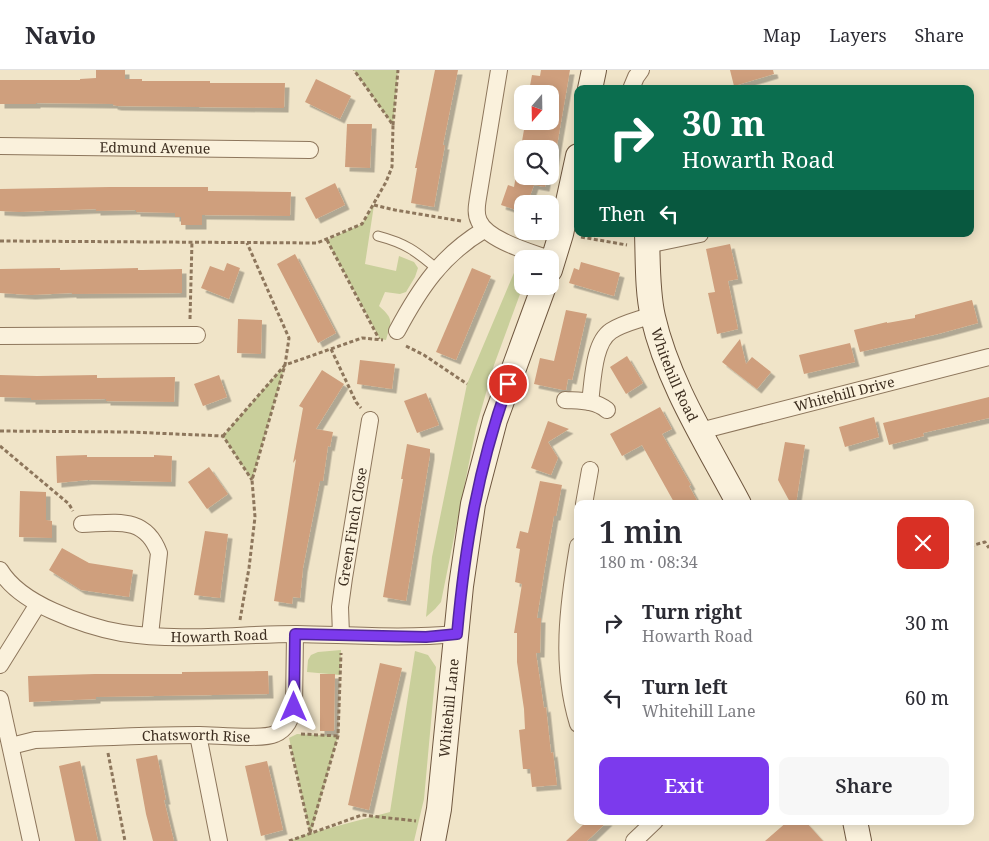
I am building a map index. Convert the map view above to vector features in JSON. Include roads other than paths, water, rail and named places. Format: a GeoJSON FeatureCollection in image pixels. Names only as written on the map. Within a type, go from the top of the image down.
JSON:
{"type":"FeatureCollection","features":[{"type":"Feature","properties":{"kind":"main road"},"geometry":{"type":"LineString","coordinates":[[591,85],[594,70]]}},
{"type":"Feature","properties":{"kind":"main road"},"geometry":{"type":"LineString","coordinates":[[556,250],[562,234],[574,177]]}},
{"type":"Feature","properties":{"kind":"main road","name":"Whitehill Road"},"geometry":{"type":"LineString","coordinates":[[647,240],[647,269],[652,315],[662,351],[700,431],[737,500]]}},
{"type":"Feature","properties":{"kind":"main road","name":"Whitehill Lane"},"geometry":{"type":"LineString","coordinates":[[434,833],[461,586],[468,536],[481,470],[495,420],[541,295]]}},
{"type":"Feature","properties":{"kind":"main road"},"geometry":{"type":"LineString","coordinates":[[856,825],[859,841]]}},
{"type":"Feature","properties":{"kind":"street"},"geometry":{"type":"LineString","coordinates":[[499,70],[476,211],[481,225],[507,242],[525,250]]}},
{"type":"Feature","properties":{"kind":"street"},"geometry":{"type":"LineString","coordinates":[[633,85],[641,70]]}},
{"type":"Feature","properties":{"kind":"street","name":"Edmund Avenue"},"geometry":{"type":"LineString","coordinates":[[0,146],[310,150]]}},
{"type":"Feature","properties":{"kind":"street"},"geometry":{"type":"LineString","coordinates":[[395,338],[424,284],[481,225]]}},
{"type":"Feature","properties":{"kind":"street"},"geometry":{"type":"LineString","coordinates":[[647,240],[674,237]]}},
{"type":"Feature","properties":{"kind":"street"},"geometry":{"type":"LineString","coordinates":[[590,402],[598,352],[602,340],[610,331],[652,315]]}},
{"type":"Feature","properties":{"kind":"street"},"geometry":{"type":"LineString","coordinates":[[0,336],[194,335]]}},
{"type":"Feature","properties":{"kind":"street","name":"Whitehill Drive"},"geometry":{"type":"LineString","coordinates":[[700,431],[989,357]]}},
{"type":"Feature","properties":{"kind":"street"},"geometry":{"type":"LineString","coordinates":[[565,400],[590,402],[607,410]]}},
{"type":"Feature","properties":{"kind":"street","name":"Green Finch Close"},"geometry":{"type":"LineString","coordinates":[[341,635],[340,607],[370,420]]}},
{"type":"Feature","properties":{"kind":"street"},"geometry":{"type":"LineString","coordinates":[[585,500],[590,470]]}},
{"type":"Feature","properties":{"kind":"street"},"geometry":{"type":"LineString","coordinates":[[82,524],[126,522],[139,527],[149,534],[155,543],[159,553],[150,635]]}},
{"type":"Feature","properties":{"kind":"street","name":"Howarth Road"},"geometry":{"type":"LineString","coordinates":[[0,570],[6,580],[38,604],[71,619],[123,633],[150,635],[295,634],[426,637],[457,634]]}},
{"type":"Feature","properties":{"kind":"street"},"geometry":{"type":"LineString","coordinates":[[574,576],[567,629],[568,682],[574,712]]}},
{"type":"Feature","properties":{"kind":"street"},"geometry":{"type":"LineString","coordinates":[[0,665],[38,604]]}},
{"type":"Feature","properties":{"kind":"street","name":"Chatsworth Rise"},"geometry":{"type":"LineString","coordinates":[[11,746],[35,740],[198,735],[263,736],[286,733],[294,707],[295,634]]}},
{"type":"Feature","properties":{"kind":"street"},"geometry":{"type":"LineString","coordinates":[[0,699],[31,841]]}},
{"type":"Feature","properties":{"kind":"street"},"geometry":{"type":"LineString","coordinates":[[198,735],[219,841]]}},
{"type":"Feature","properties":{"kind":"street"},"geometry":{"type":"LineString","coordinates":[[634,841],[651,825]]}},
{"type":"Feature","properties":{"kind":"lane"},"geometry":{"type":"LineString","coordinates":[[378,236],[408,246],[437,269]]}}]}
